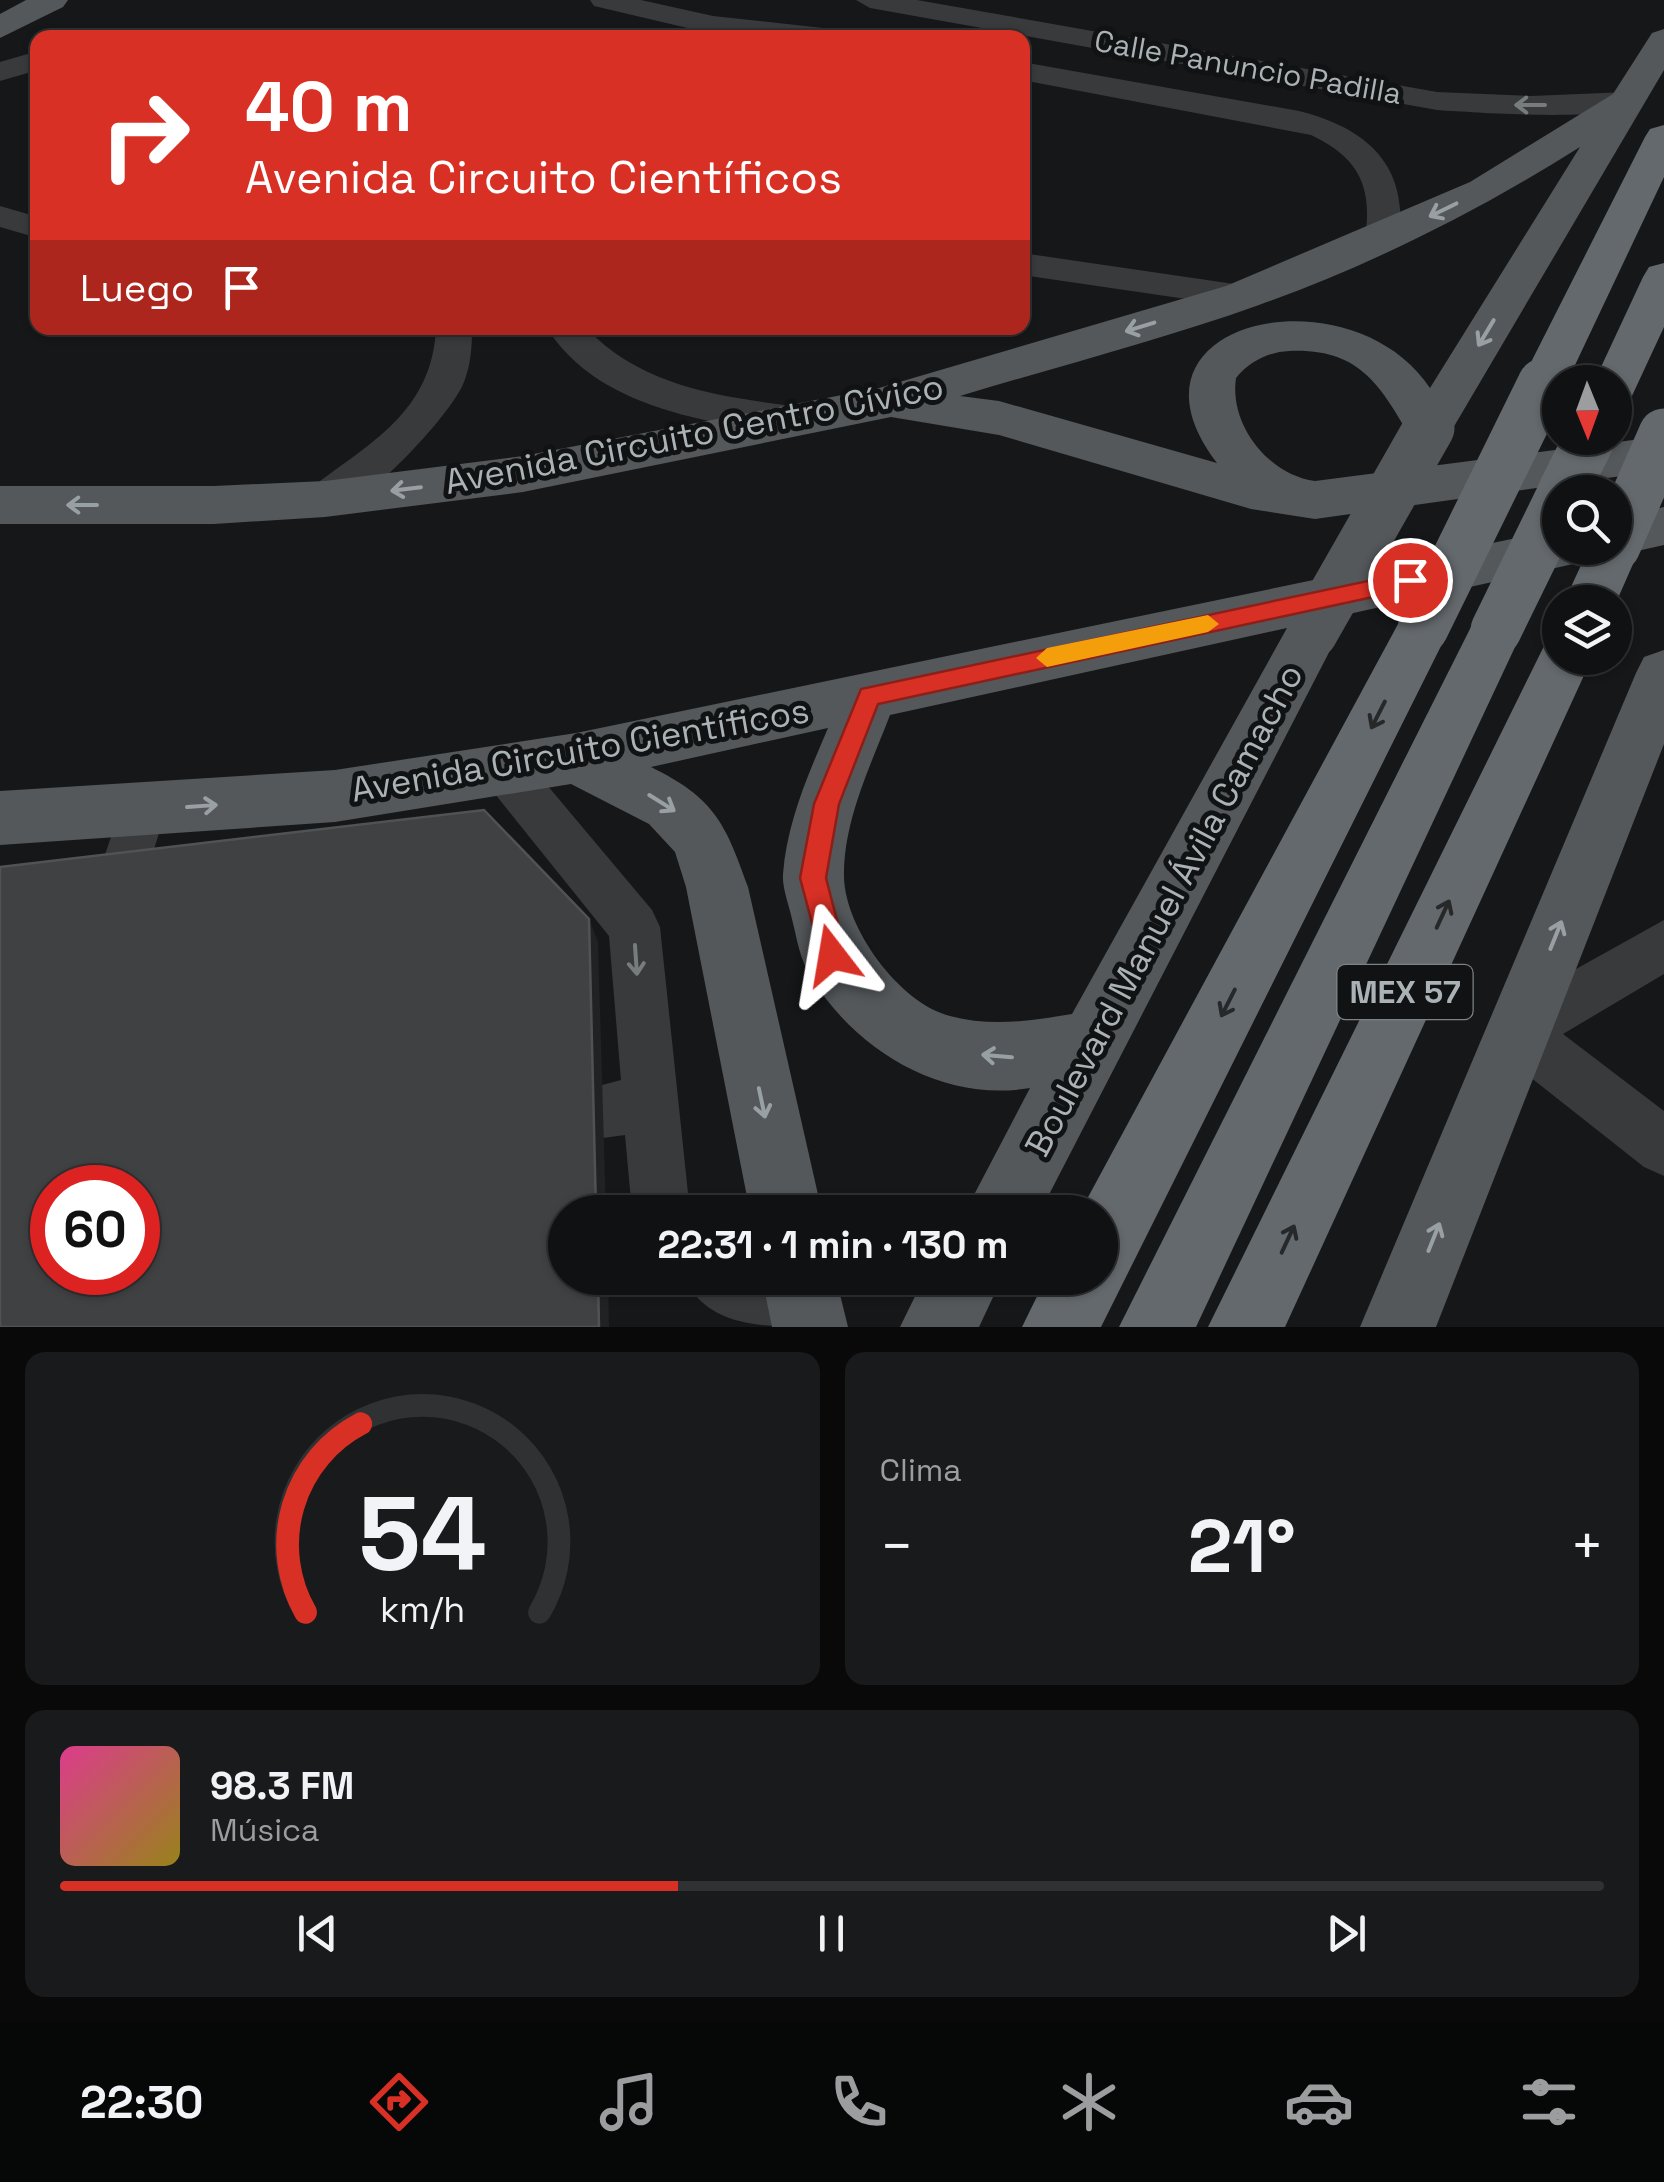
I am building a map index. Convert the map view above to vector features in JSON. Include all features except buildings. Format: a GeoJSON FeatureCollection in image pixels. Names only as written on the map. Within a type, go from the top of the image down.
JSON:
{"type":"FeatureCollection","features":[{"type":"Feature","properties":{"kind":"highway"},"geometry":{"type":"LineString","coordinates":[[1118,1215],[1423,628],[1664,137]]}},
{"type":"Feature","properties":{"kind":"highway"},"geometry":{"type":"LineString","coordinates":[[1624,365],[1664,276]]}},
{"type":"Feature","properties":{"kind":"highway"},"geometry":{"type":"LineString","coordinates":[[1632,508],[1664,434]]}},
{"type":"Feature","properties":{"kind":"highway"},"geometry":{"type":"LineString","coordinates":[[1157,1327],[1542,537]]}},
{"type":"Feature","properties":{"kind":"highway","name":"MEX 57"},"geometry":{"type":"LineString","coordinates":[[1246,1327],[1557,675]]}},
{"type":"Feature","properties":{"kind":"highway"},"geometry":{"type":"LineString","coordinates":[[1060,1327],[1077,1295]]}},
{"type":"Feature","properties":{"kind":"main road"},"geometry":{"type":"LineString","coordinates":[[0,28],[45,14]]}},
{"type":"Feature","properties":{"kind":"main road","name":"Boulevard Manuel Ávila Camacho"},"geometry":{"type":"LineString","coordinates":[[1010,1195],[1312,633],[1429,428],[1664,40]]}},
{"type":"Feature","properties":{"kind":"main road","name":"Avenida Circuito Centro Cívico"},"geometry":{"type":"LineString","coordinates":[[0,505],[214,505],[325,499],[523,474],[784,419],[880,404],[1241,296],[1382,240],[1529,166],[1627,100]]}},
{"type":"Feature","properties":{"kind":"main road"},"geometry":{"type":"LineString","coordinates":[[1282,497],[1236,453],[1218,427],[1211,400],[1216,375],[1228,358],[1250,342],[1272,334],[1306,332],[1334,336],[1365,350],[1402,382],[1429,428]]}},
{"type":"Feature","properties":{"kind":"main road"},"geometry":{"type":"LineString","coordinates":[[880,404],[998,418],[1282,497],[1315,500],[1664,453]]}},
{"type":"Feature","properties":{"kind":"main road"},"geometry":{"type":"LineString","coordinates":[[1632,533],[1664,526]]}},
{"type":"Feature","properties":{"kind":"main road","name":"Avenida Circuito Científicos"},"geometry":{"type":"LineString","coordinates":[[0,818],[336,796],[576,758],[1542,553]]}},
{"type":"Feature","properties":{"kind":"main road"},"geometry":{"type":"LineString","coordinates":[[1398,1327],[1664,673]]}},
{"type":"Feature","properties":{"kind":"main road"},"geometry":{"type":"LineString","coordinates":[[869,696],[826,804],[813,878],[832,955],[874,1006],[935,1048],[1010,1058],[1094,1044]]}},
{"type":"Feature","properties":{"kind":"main road"},"geometry":{"type":"LineString","coordinates":[[576,758],[670,805],[700,837],[717,887],[782,1195]]}},
{"type":"Feature","properties":{"kind":"main road"},"geometry":{"type":"LineString","coordinates":[[803,1295],[810,1327]]}},
{"type":"Feature","properties":{"kind":"main road"},"geometry":{"type":"LineString","coordinates":[[938,1327],[956,1295]]}},
{"type":"Feature","properties":{"kind":"street"},"geometry":{"type":"LineString","coordinates":[[604,0],[659,6],[713,25],[780,30]]}},
{"type":"Feature","properties":{"kind":"street","name":"Calle Panuncio Padilla"},"geometry":{"type":"LineString","coordinates":[[870,0],[1472,103],[1627,100]]}},
{"type":"Feature","properties":{"kind":"street"},"geometry":{"type":"LineString","coordinates":[[796,30],[808,25],[824,8]]}},
{"type":"Feature","properties":{"kind":"street"},"geometry":{"type":"LineString","coordinates":[[0,72],[30,63]]}},
{"type":"Feature","properties":{"kind":"street","name":"Calle Panuncio Padilla"},"geometry":{"type":"LineString","coordinates":[[1030,72],[1299,120],[1343,137],[1370,161],[1387,204],[1382,240]]}},
{"type":"Feature","properties":{"kind":"street"},"geometry":{"type":"LineString","coordinates":[[1299,120],[1309,78]]}},
{"type":"Feature","properties":{"kind":"street"},"geometry":{"type":"LineString","coordinates":[[0,216],[30,225]]}},
{"type":"Feature","properties":{"kind":"street"},"geometry":{"type":"LineString","coordinates":[[1030,265],[1150,286],[1241,296]]}},
{"type":"Feature","properties":{"kind":"street"},"geometry":{"type":"LineString","coordinates":[[325,499],[432,411],[450,377],[455,335]]}},
{"type":"Feature","properties":{"kind":"street"},"geometry":{"type":"LineString","coordinates":[[572,335],[592,357],[639,387],[716,410],[784,419]]}},
{"type":"Feature","properties":{"kind":"street"},"geometry":{"type":"LineString","coordinates":[[504,769],[634,927],[622,1050],[627,1107],[655,1195]]}},
{"type":"Feature","properties":{"kind":"street"},"geometry":{"type":"LineString","coordinates":[[121,880],[142,811]]}},
{"type":"Feature","properties":{"kind":"street"},"geometry":{"type":"LineString","coordinates":[[1664,945],[1516,1032],[1664,1147]]}},
{"type":"Feature","properties":{"kind":"street"},"geometry":{"type":"LineString","coordinates":[[739,1295],[785,1327]]}},
{"type":"Feature","properties":{"kind":"slow traffic"},"geometry":{"type":"LineString","coordinates":[[1047,658],[1208,624]]}},
{"type":"Feature","properties":{"kind":"route"},"geometry":{"type":"LineString","coordinates":[[832,955],[813,878],[826,804],[869,696],[1410,580]]}}]}
